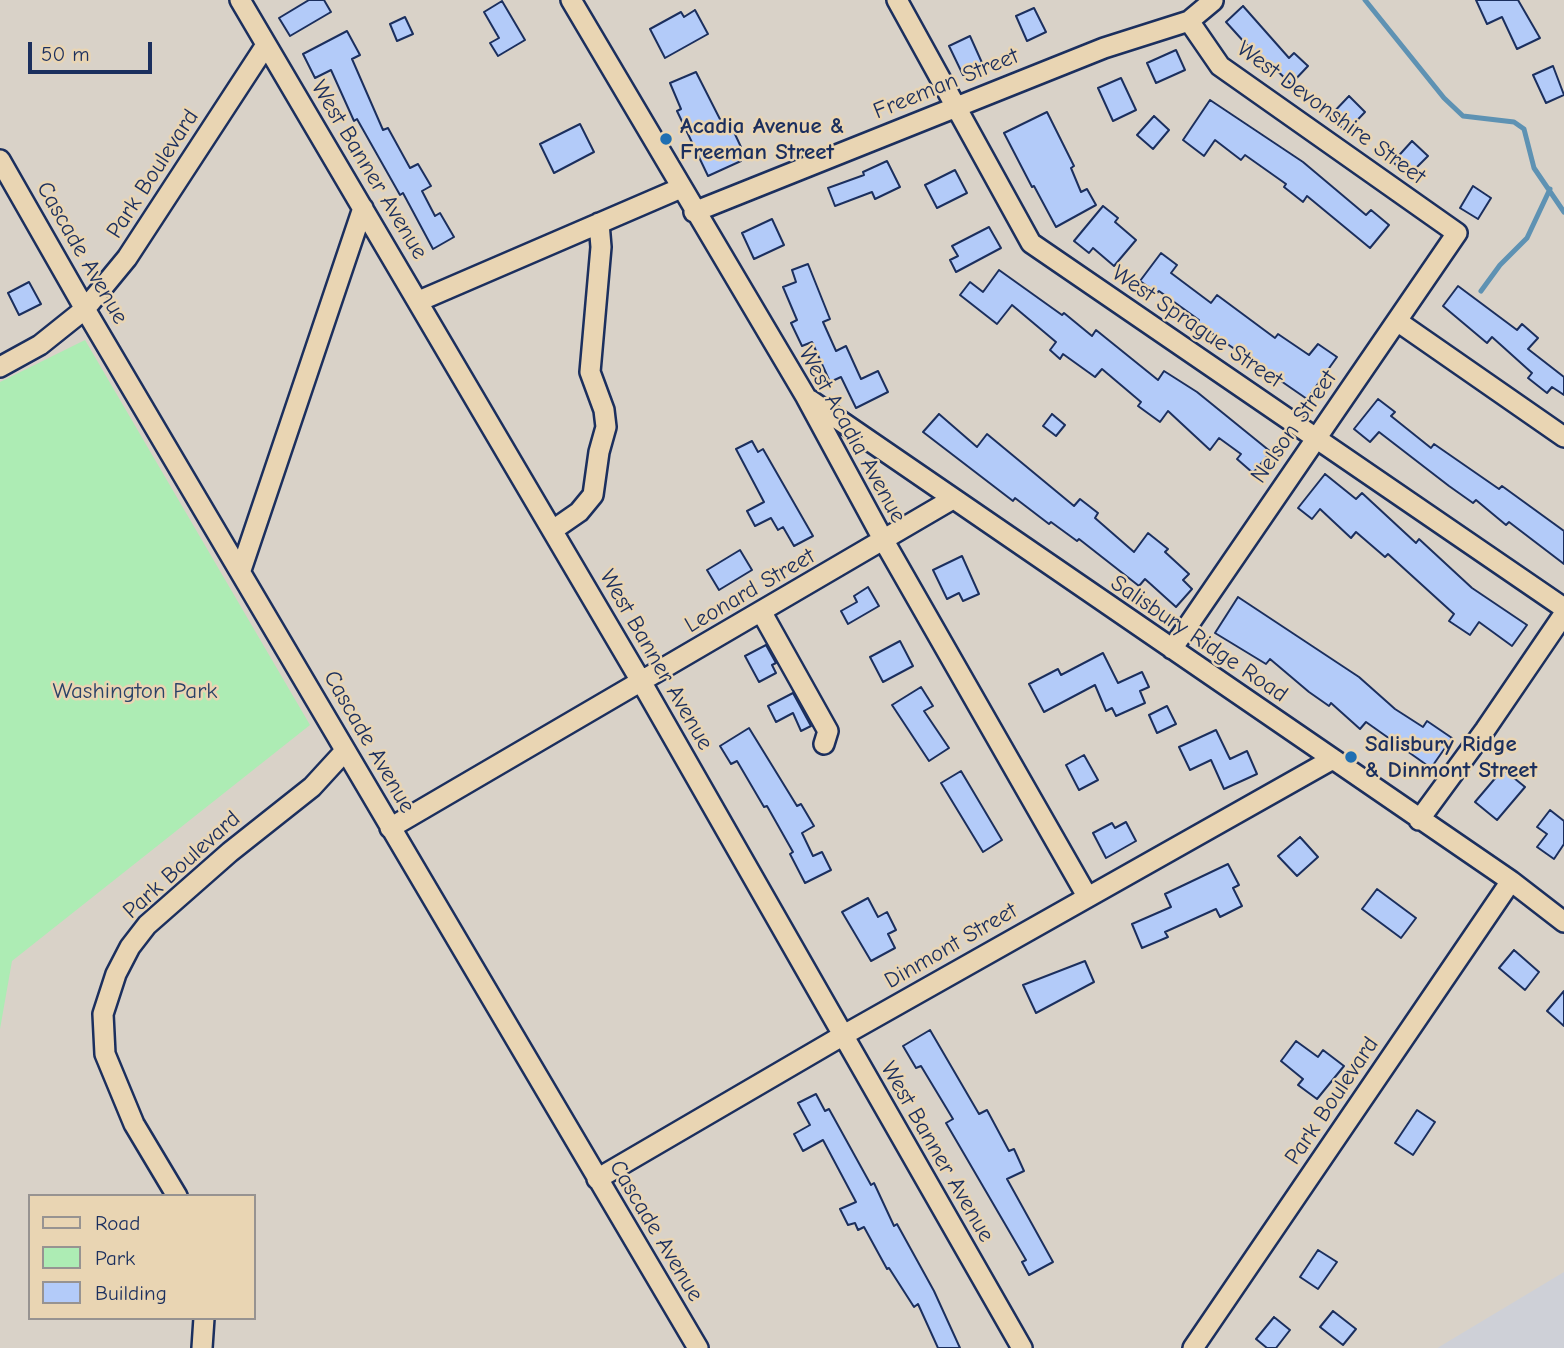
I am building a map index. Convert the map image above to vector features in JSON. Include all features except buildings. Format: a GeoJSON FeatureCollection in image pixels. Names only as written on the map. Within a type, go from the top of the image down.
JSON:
{"type":"FeatureCollection","features":[{"type":"Feature","properties":{"kind":"street","name":"West Banner Avenue"},"geometry":{"type":"LineString","coordinates":[[240,0],[642,683],[1022,1348]]}},
{"type":"Feature","properties":{"kind":"street","name":"West Acadia Avenue"},"geometry":{"type":"LineString","coordinates":[[572,0],[806,397],[884,541],[1087,896]]}},
{"type":"Feature","properties":{"kind":"street","name":"West Sprague Street"},"geometry":{"type":"LineString","coordinates":[[897,0],[1031,243],[1564,608]]}},
{"type":"Feature","properties":{"kind":"street","name":"Freeman Street"},"geometry":{"type":"LineString","coordinates":[[695,212],[1104,47],[1189,21],[1213,1]]}},
{"type":"Feature","properties":{"kind":"street","name":"West Devonshire Street"},"geometry":{"type":"LineString","coordinates":[[1189,21],[1220,66],[1457,233]]}},
{"type":"Feature","properties":{"kind":"street","name":"Park Boulevard"},"geometry":{"type":"LineString","coordinates":[[0,367],[40,345],[85,309],[127,258],[266,45]]}},
{"type":"Feature","properties":{"kind":"street","name":"Cascade Avenue"},"geometry":{"type":"LineString","coordinates":[[0,160],[85,309],[698,1348]]}},
{"type":"Feature","properties":{"kind":"street"},"geometry":{"type":"LineString","coordinates":[[419,301],[681,188]]}},
{"type":"Feature","properties":{"kind":"street"},"geometry":{"type":"LineString","coordinates":[[241,570],[363,208]]}},
{"type":"Feature","properties":{"kind":"street"},"geometry":{"type":"LineString","coordinates":[[553,530],[579,512],[593,495],[606,427],[601,401],[590,372],[600,247],[599,223]]}},
{"type":"Feature","properties":{"kind":"street","name":"Nelson Street"},"geometry":{"type":"LineString","coordinates":[[1172,649],[1457,233]]}},
{"type":"Feature","properties":{"kind":"street"},"geometry":{"type":"LineString","coordinates":[[1397,321],[1564,437]]}},
{"type":"Feature","properties":{"kind":"street","name":"Salisbury Ridge Road"},"geometry":{"type":"LineString","coordinates":[[806,397],[951,500],[1511,881],[1564,922]]}},
{"type":"Feature","properties":{"kind":"street","name":"Leonard Street"},"geometry":{"type":"LineString","coordinates":[[390,828],[762,613],[951,500]]}},
{"type":"Feature","properties":{"kind":"street"},"geometry":{"type":"LineString","coordinates":[[762,613],[828,731],[824,744]]}},
{"type":"Feature","properties":{"kind":"street"},"geometry":{"type":"LineString","coordinates":[[1419,820],[1485,730],[1564,614]]}},
{"type":"Feature","properties":{"kind":"street","name":"Park Boulevard"},"geometry":{"type":"LineString","coordinates":[[176,1194],[134,1124],[105,1054],[103,1014],[116,974],[130,947],[147,925],[230,852],[313,787],[345,751]]}},
{"type":"Feature","properties":{"kind":"street","name":"Dinmont Street"},"geometry":{"type":"LineString","coordinates":[[597,1179],[1087,896],[1331,760]]}},
{"type":"Feature","properties":{"kind":"street","name":"Park Boulevard"},"geometry":{"type":"LineString","coordinates":[[1193,1348],[1511,881]]}},
{"type":"Feature","properties":{"kind":"street"},"geometry":{"type":"LineString","coordinates":[[202,1348],[204,1320]]}},
{"type":"Feature","properties":{"kind":"shaded area"},"geometry":{"type":"Polygon","coordinates":[[[1564,1272],[1564,1348],[1438,1348],[1439,1347],[1564,1272]]]}},
{"type":"Feature","properties":{"kind":"green space","name":"Washington Park"},"geometry":{"type":"Polygon","coordinates":[[[85,340],[310,725],[12,961],[0,1029],[0,382],[85,340]]]}},
{"type":"Feature","properties":{"kind":"waterway"},"geometry":{"type":"LineString","coordinates":[[1365,0],[1444,98],[1463,116],[1514,122],[1524,129],[1534,168],[1564,212]]}},
{"type":"Feature","properties":{"kind":"waterway"},"geometry":{"type":"LineString","coordinates":[[1481,291],[1500,265],[1527,238],[1550,189]]}},
{"type":"Feature","properties":{"kind":"place","name":"Acadia Avenue & Freeman Street"},"geometry":{"type":"Point","coordinates":[666,139]}},
{"type":"Feature","properties":{"kind":"place","name":"Salisbury Ridge & Dinmont Street"},"geometry":{"type":"Point","coordinates":[1351,757]}}]}
